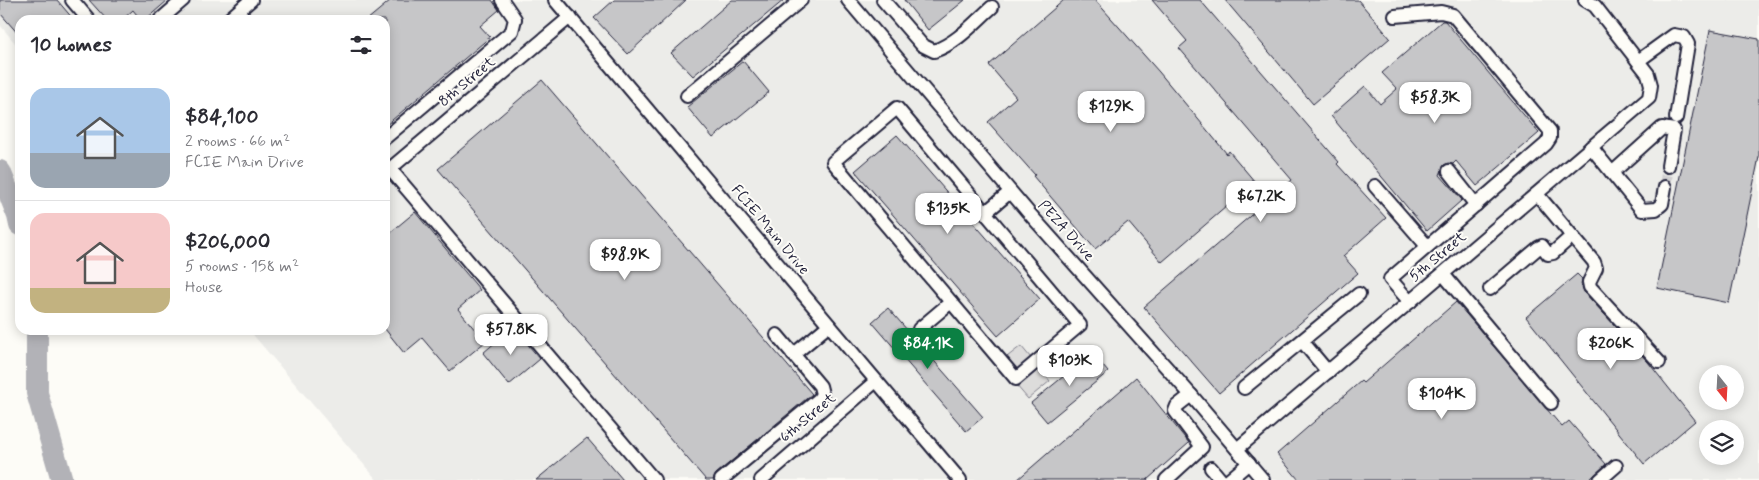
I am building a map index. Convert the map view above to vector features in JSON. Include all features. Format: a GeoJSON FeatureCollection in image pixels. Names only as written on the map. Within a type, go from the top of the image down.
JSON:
{"type":"FeatureCollection","features":[{"type":"Feature","properties":{"kind":"street"},"geometry":{"type":"LineString","coordinates":[[72,0],[86,15]]}},
{"type":"Feature","properties":{"kind":"street"},"geometry":{"type":"LineString","coordinates":[[166,15],[183,0]]}},
{"type":"Feature","properties":{"kind":"street"},"geometry":{"type":"LineString","coordinates":[[234,15],[251,0]]}},
{"type":"Feature","properties":{"kind":"street"},"geometry":{"type":"LineString","coordinates":[[390,134],[512,31],[515,19],[502,0]]}},
{"type":"Feature","properties":{"kind":"street","name":"FCIE Main Drive"},"geometry":{"type":"LineString","coordinates":[[556,0],[960,480]]}},
{"type":"Feature","properties":{"kind":"street"},"geometry":{"type":"LineString","coordinates":[[687,96],[801,0]]}},
{"type":"Feature","properties":{"kind":"street","name":"PEZA Drive"},"geometry":{"type":"LineString","coordinates":[[848,0],[1010,192],[1191,395],[1263,480]]}},
{"type":"Feature","properties":{"kind":"street"},"geometry":{"type":"LineString","coordinates":[[883,0],[922,45],[934,50],[952,42],[992,7]]}},
{"type":"Feature","properties":{"kind":"street"},"geometry":{"type":"LineString","coordinates":[[1585,0],[1595,6],[1638,61],[1674,35],[1684,37],[1688,44],[1676,118]]}},
{"type":"Feature","properties":{"kind":"street"},"geometry":{"type":"LineString","coordinates":[[1395,16],[1442,12],[1453,15],[1550,131],[1550,138],[1546,144],[1390,279],[1410,302]]}},
{"type":"Feature","properties":{"kind":"street","name":"8th Street"},"geometry":{"type":"LineString","coordinates":[[390,168],[570,17]]}},
{"type":"Feature","properties":{"kind":"street","name":"5th Street"},"geometry":{"type":"LineString","coordinates":[[1237,449],[1649,98],[1651,85],[1648,74],[1638,61]]}},
{"type":"Feature","properties":{"kind":"street"},"geometry":{"type":"LineString","coordinates":[[897,108],[985,213],[1080,325],[1016,379],[832,162],[897,108]]}},
{"type":"Feature","properties":{"kind":"street"},"geometry":{"type":"LineString","coordinates":[[1612,173],[1662,128],[1674,130],[1668,166]]}},
{"type":"Feature","properties":{"kind":"street"},"geometry":{"type":"LineString","coordinates":[[1592,147],[1642,210],[1656,209],[1662,204],[1665,187]]}},
{"type":"Feature","properties":{"kind":"street"},"geometry":{"type":"LineString","coordinates":[[1449,171],[1476,204]]}},
{"type":"Feature","properties":{"kind":"street"},"geometry":{"type":"LineString","coordinates":[[390,174],[654,480]]}},
{"type":"Feature","properties":{"kind":"street"},"geometry":{"type":"LineString","coordinates":[[1375,186],[1428,246]]}},
{"type":"Feature","properties":{"kind":"street"},"geometry":{"type":"LineString","coordinates":[[985,213],[1010,192]]}},
{"type":"Feature","properties":{"kind":"street"},"geometry":{"type":"LineString","coordinates":[[1537,194],[1594,262],[1596,268],[1589,282],[1590,287],[1659,362]]}},
{"type":"Feature","properties":{"kind":"street"},"geometry":{"type":"LineString","coordinates":[[1490,289],[1538,248],[1542,246],[1548,254],[1554,253],[1572,236]]}},
{"type":"Feature","properties":{"kind":"street"},"geometry":{"type":"LineString","coordinates":[[1443,274],[1551,404]]}},
{"type":"Feature","properties":{"kind":"street"},"geometry":{"type":"LineString","coordinates":[[1244,388],[1359,294]]}},
{"type":"Feature","properties":{"kind":"street"},"geometry":{"type":"LineString","coordinates":[[919,329],[951,302]]}},
{"type":"Feature","properties":{"kind":"street"},"geometry":{"type":"LineString","coordinates":[[793,355],[828,324]]}},
{"type":"Feature","properties":{"kind":"street"},"geometry":{"type":"LineString","coordinates":[[721,480],[819,399],[822,394],[820,386],[777,335]]}},
{"type":"Feature","properties":{"kind":"street"},"geometry":{"type":"LineString","coordinates":[[1302,341],[1328,372]]}},
{"type":"Feature","properties":{"kind":"street","name":"6th Street"},"geometry":{"type":"LineString","coordinates":[[760,480],[876,381]]}},
{"type":"Feature","properties":{"kind":"street"},"geometry":{"type":"LineString","coordinates":[[1166,480],[1202,446],[1175,411],[1191,395]]}},
{"type":"Feature","properties":{"kind":"street"},"geometry":{"type":"LineString","coordinates":[[1229,480],[1249,463]]}},
{"type":"Feature","properties":{"kind":"street"},"geometry":{"type":"LineString","coordinates":[[1600,480],[1616,466]]}},
{"type":"Feature","properties":{"kind":"street"},"geometry":{"type":"LineString","coordinates":[[1211,468],[1221,480]]}},
{"type":"Feature","properties":{"kind":"shaded area"},"geometry":{"type":"Polygon","coordinates":[[[0,0],[1759,0],[1759,480],[377,480],[253,335],[390,335],[390,15],[15,15],[15,43],[0,25],[0,0]]]}},
{"type":"Feature","properties":{"kind":"shaded area"},"geometry":{"type":"Polygon","coordinates":[[[1021,346],[1050,381],[1028,399],[998,364],[1021,346]]]}},
{"type":"Feature","properties":{"kind":"building"},"geometry":{"type":"Polygon","coordinates":[[[0,0],[57,0],[70,15],[15,15],[15,30],[0,13],[0,0]]]}},
{"type":"Feature","properties":{"kind":"building"},"geometry":{"type":"Polygon","coordinates":[[[89,0],[168,0],[151,15],[137,15],[133,10],[128,15],[102,15],[89,0]]]}},
{"type":"Feature","properties":{"kind":"building"},"geometry":{"type":"Polygon","coordinates":[[[391,0],[492,0],[499,10],[480,26],[490,37],[390,122],[390,15],[373,15],[391,0]]]}},
{"type":"Feature","properties":{"kind":"building"},"geometry":{"type":"Polygon","coordinates":[[[614,0],[686,0],[628,54],[594,18],[614,0]]]}},
{"type":"Feature","properties":{"kind":"building"},"geometry":{"type":"Polygon","coordinates":[[[732,0],[784,0],[693,76],[671,53],[732,0]]]}},
{"type":"Feature","properties":{"kind":"building"},"geometry":{"type":"Polygon","coordinates":[[[904,0],[965,0],[928,30],[904,0]]]}},
{"type":"Feature","properties":{"kind":"building"},"geometry":{"type":"Polygon","coordinates":[[[1064,0],[1095,0],[1159,72],[1227,154],[1229,151],[1255,182],[1162,262],[1128,222],[1095,249],[1033,176],[1035,175],[988,122],[1016,97],[989,65],[1064,0]]]}},
{"type":"Feature","properties":{"kind":"building"},"geometry":{"type":"Polygon","coordinates":[[[1152,0],[1200,0],[1339,162],[1337,164],[1386,218],[1343,256],[1358,273],[1219,393],[1144,307],[1292,180],[1179,48],[1187,41],[1152,0]]]}},
{"type":"Feature","properties":{"kind":"building"},"geometry":{"type":"Polygon","coordinates":[[[1225,0],[1358,0],[1390,38],[1313,104],[1225,0]]]}},
{"type":"Feature","properties":{"kind":"building"},"geometry":{"type":"Polygon","coordinates":[[[1442,21],[1445,21],[1539,133],[1477,186],[1456,161],[1453,164],[1448,163],[1444,165],[1440,175],[1462,200],[1427,231],[1331,116],[1365,86],[1380,104],[1397,89],[1382,73],[1442,21]]]}},
{"type":"Feature","properties":{"kind":"building"},"geometry":{"type":"Polygon","coordinates":[[[1710,30],[1759,39],[1759,157],[1729,303],[1657,288],[1710,30]]]}},
{"type":"Feature","properties":{"kind":"building"},"geometry":{"type":"Polygon","coordinates":[[[743,61],[769,92],[713,138],[687,107],[743,61]]]}},
{"type":"Feature","properties":{"kind":"building"},"geometry":{"type":"Polygon","coordinates":[[[542,80],[812,394],[716,474],[713,480],[706,480],[438,169],[542,80]]]}},
{"type":"Feature","properties":{"kind":"building"},"geometry":{"type":"Polygon","coordinates":[[[897,135],[1040,299],[998,336],[855,171],[897,135]]]}},
{"type":"Feature","properties":{"kind":"building"},"geometry":{"type":"Polygon","coordinates":[[[415,212],[480,290],[458,309],[485,342],[450,371],[422,338],[404,353],[390,335],[390,233],[415,212]]]}},
{"type":"Feature","properties":{"kind":"building"},"geometry":{"type":"Polygon","coordinates":[[[1577,274],[1582,279],[1581,284],[1584,292],[1648,362],[1695,421],[1644,464],[1526,317],[1577,274]]]}},
{"type":"Feature","properties":{"kind":"building"},"geometry":{"type":"Polygon","coordinates":[[[1456,302],[1562,427],[1569,421],[1606,464],[1589,480],[1299,480],[1277,454],[1361,381],[1363,383],[1456,302]]]}},
{"type":"Feature","properties":{"kind":"building"},"geometry":{"type":"Polygon","coordinates":[[[888,308],[983,417],[966,431],[872,322],[888,308]]]}},
{"type":"Feature","properties":{"kind":"building"},"geometry":{"type":"Polygon","coordinates":[[[513,327],[540,359],[509,385],[483,353],[513,327]]]}},
{"type":"Feature","properties":{"kind":"building"},"geometry":{"type":"Polygon","coordinates":[[[1092,353],[1108,372],[1047,422],[1031,403],[1092,353]]]}},
{"type":"Feature","properties":{"kind":"building"},"geometry":{"type":"Polygon","coordinates":[[[1136,377],[1189,443],[1147,480],[1017,480],[1136,377]]]}},
{"type":"Feature","properties":{"kind":"building"},"geometry":{"type":"Polygon","coordinates":[[[587,438],[623,480],[536,480],[587,438]]]}},
{"type":"Feature","properties":{"kind":"waterway"},"geometry":{"type":"LineString","coordinates":[[0,171],[15,208]]}},
{"type":"Feature","properties":{"kind":"waterway"},"geometry":{"type":"LineString","coordinates":[[37,335],[37,393],[62,480]]}},
{"type":"Feature","properties":{"kind":"tunnel"},"geometry":{"type":"LineString","coordinates":[[1665,187],[1668,166]]}}]}
